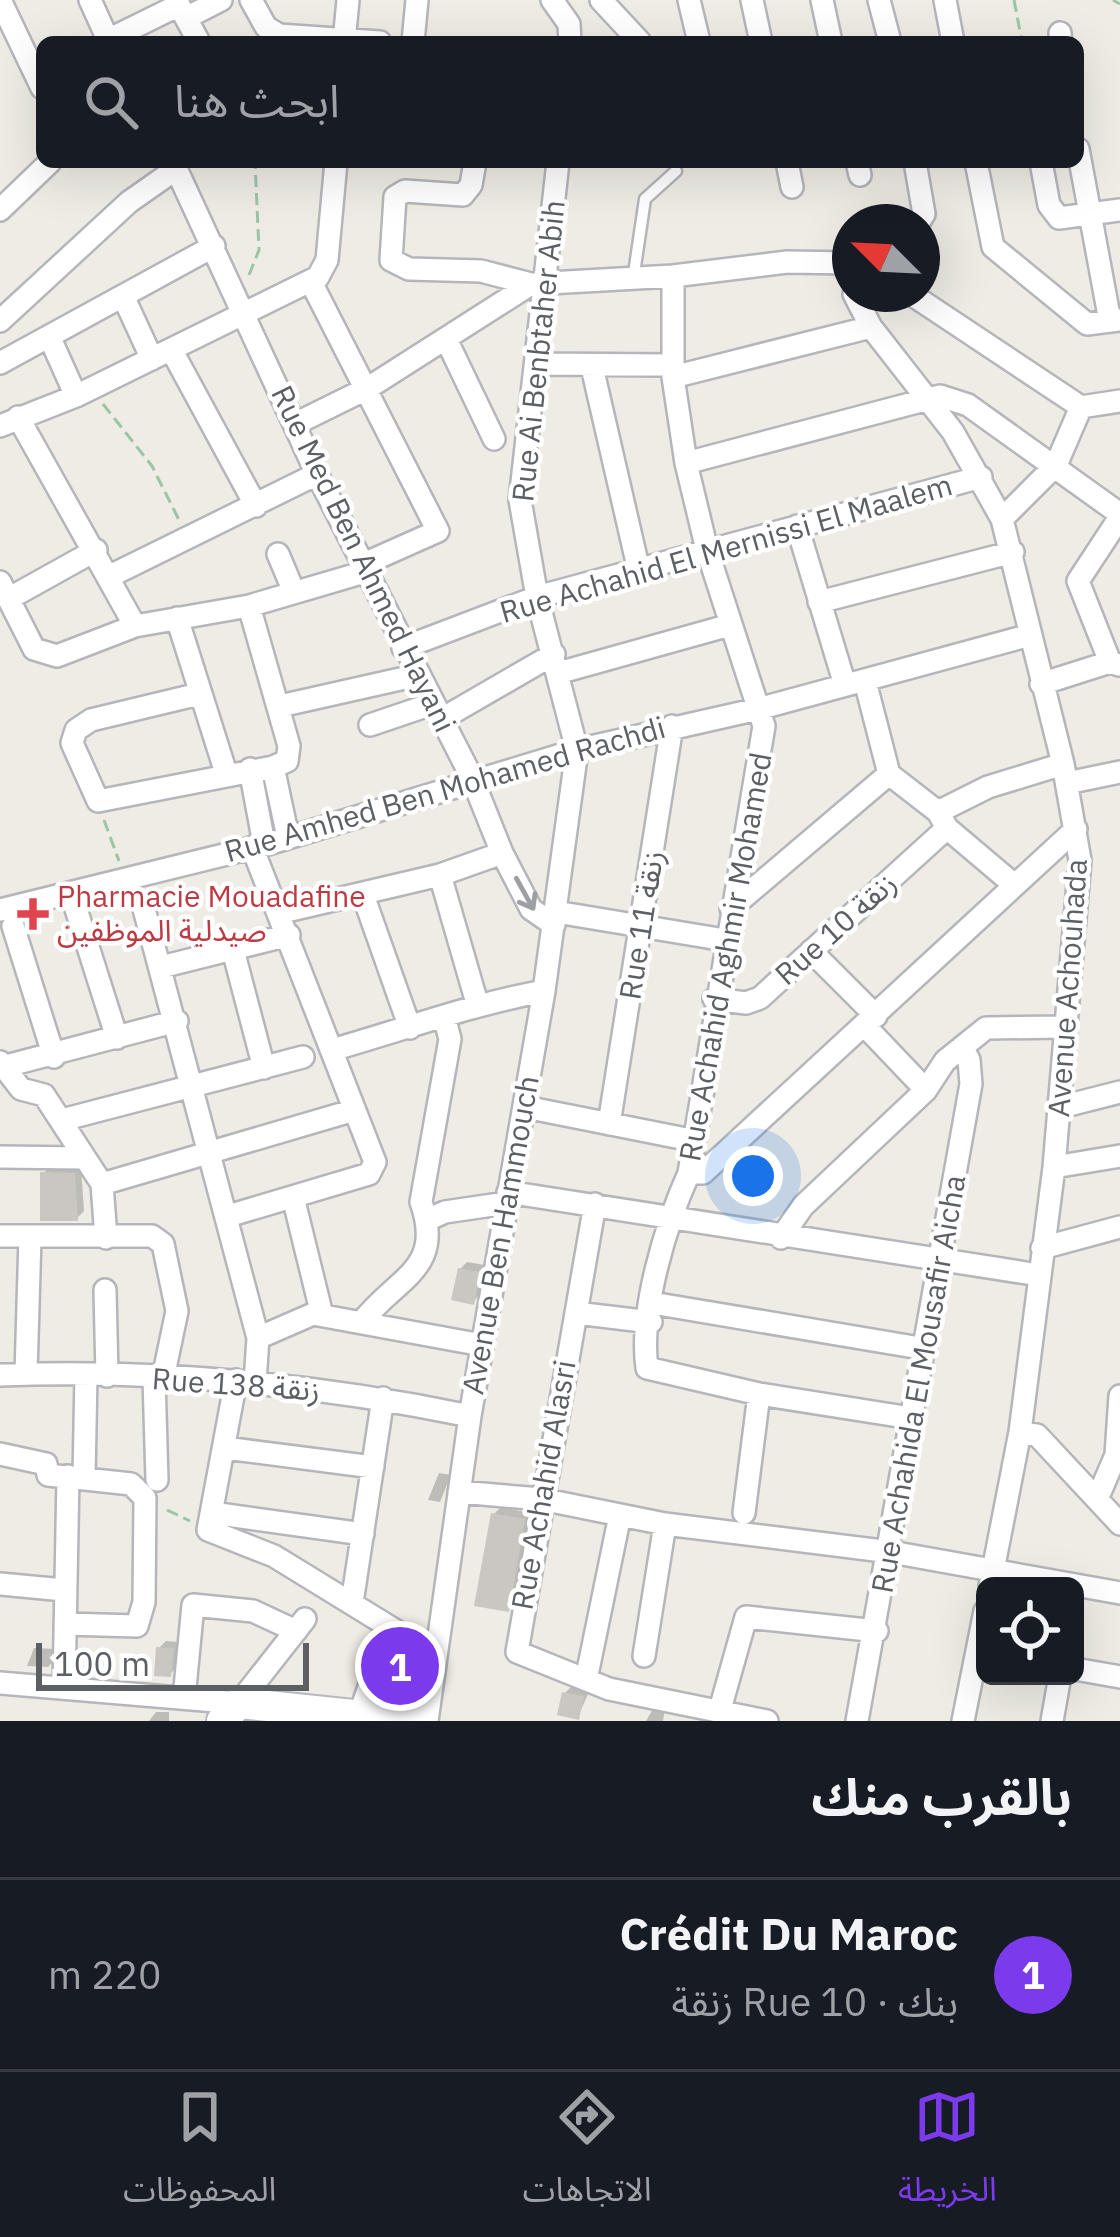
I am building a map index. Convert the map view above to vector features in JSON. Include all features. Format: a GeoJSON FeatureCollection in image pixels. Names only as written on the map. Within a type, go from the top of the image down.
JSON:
{"type":"FeatureCollection","features":[{"type":"Feature","properties":{"kind":"street"},"geometry":{"type":"LineString","coordinates":[[90,0],[106,36]]}},
{"type":"Feature","properties":{"kind":"street"},"geometry":{"type":"LineString","coordinates":[[119,36],[180,8],[221,0]]}},
{"type":"Feature","properties":{"kind":"street"},"geometry":{"type":"LineString","coordinates":[[251,0],[266,27],[290,36]]}},
{"type":"Feature","properties":{"kind":"street"},"geometry":{"type":"LineString","coordinates":[[344,36],[348,0]]}},
{"type":"Feature","properties":{"kind":"street"},"geometry":{"type":"LineString","coordinates":[[414,36],[417,0]]}},
{"type":"Feature","properties":{"kind":"street"},"geometry":{"type":"LineString","coordinates":[[552,0],[569,24],[570,36]]}},
{"type":"Feature","properties":{"kind":"street"},"geometry":{"type":"LineString","coordinates":[[601,0],[634,36]]}},
{"type":"Feature","properties":{"kind":"street"},"geometry":{"type":"LineString","coordinates":[[688,0],[697,36]]}},
{"type":"Feature","properties":{"kind":"street"},"geometry":{"type":"LineString","coordinates":[[752,0],[760,36]]}},
{"type":"Feature","properties":{"kind":"street"},"geometry":{"type":"LineString","coordinates":[[822,0],[830,36]]}},
{"type":"Feature","properties":{"kind":"street"},"geometry":{"type":"LineString","coordinates":[[879,0],[888,36]]}},
{"type":"Feature","properties":{"kind":"street"},"geometry":{"type":"LineString","coordinates":[[945,0],[952,36]]}},
{"type":"Feature","properties":{"kind":"street"},"geometry":{"type":"LineString","coordinates":[[5,2],[36,74]]}},
{"type":"Feature","properties":{"kind":"street"},"geometry":{"type":"LineString","coordinates":[[180,8],[196,36]]}},
{"type":"Feature","properties":{"kind":"street"},"geometry":{"type":"LineString","coordinates":[[0,210],[44,168]]}},
{"type":"Feature","properties":{"kind":"street"},"geometry":{"type":"LineString","coordinates":[[0,321],[172,168]]}},
{"type":"Feature","properties":{"kind":"street","name":"Rue Med Ben Ahmed Hayani"},"geometry":{"type":"LineString","coordinates":[[175,168],[317,474],[472,778],[502,853],[531,909],[555,918]]}},
{"type":"Feature","properties":{"kind":"street"},"geometry":{"type":"LineString","coordinates":[[134,626],[96,550],[9,422],[162,355],[242,306],[310,282],[327,260],[335,168]]}},
{"type":"Feature","properties":{"kind":"street"},"geometry":{"type":"LineString","coordinates":[[474,168],[464,195],[405,191],[395,197],[391,260],[409,269],[489,272],[538,283],[633,280],[787,262],[832,263]]}},
{"type":"Feature","properties":{"kind":"street","name":"Rue Ai Benbtaher Abih"},"geometry":{"type":"LineString","coordinates":[[557,168],[538,283],[536,364],[520,500],[537,597],[578,750]]}},
{"type":"Feature","properties":{"kind":"street"},"geometry":{"type":"LineString","coordinates":[[788,168],[792,187]]}},
{"type":"Feature","properties":{"kind":"street"},"geometry":{"type":"LineString","coordinates":[[916,168],[920,204]]}},
{"type":"Feature","properties":{"kind":"street"},"geometry":{"type":"LineString","coordinates":[[977,168],[991,241],[1005,260],[1087,324],[1115,321],[1081,168]]}},
{"type":"Feature","properties":{"kind":"street"},"geometry":{"type":"LineString","coordinates":[[1042,168],[1052,212],[1064,220],[1120,210]]}},
{"type":"Feature","properties":{"kind":"street"},"geometry":{"type":"LineString","coordinates":[[0,174],[17,194]]}},
{"type":"Feature","properties":{"kind":"street"},"geometry":{"type":"LineString","coordinates":[[0,363],[214,246]]}},
{"type":"Feature","properties":{"kind":"street","name":"Rue Achahid Aghmir Mohamed"},"geometry":{"type":"LineString","coordinates":[[674,276],[673,371],[686,463],[707,550],[758,710],[764,746],[714,999],[688,1173],[670,1215],[651,1312],[647,1368],[759,1394]]}},
{"type":"Feature","properties":{"kind":"street"},"geometry":{"type":"LineString","coordinates":[[96,550],[4,590],[34,649],[45,656],[57,656],[134,626],[249,607],[367,567],[438,531],[310,282]]}},
{"type":"Feature","properties":{"kind":"street"},"geometry":{"type":"LineString","coordinates":[[295,424],[368,388],[538,283]]}},
{"type":"Feature","properties":{"kind":"street"},"geometry":{"type":"LineString","coordinates":[[123,296],[256,506]]}},
{"type":"Feature","properties":{"kind":"street","name":"Avenue Achouhada"},"geometry":{"type":"LineString","coordinates":[[864,312],[981,477],[1002,520],[1076,829],[1077,934],[1061,1107],[1020,1432],[991,1577]]}},
{"type":"Feature","properties":{"kind":"street"},"geometry":{"type":"LineString","coordinates":[[938,312],[1081,407],[1120,401]]}},
{"type":"Feature","properties":{"kind":"street"},"geometry":{"type":"LineString","coordinates":[[536,364],[673,371],[871,326]]}},
{"type":"Feature","properties":{"kind":"street"},"geometry":{"type":"LineString","coordinates":[[49,336],[84,391]]}},
{"type":"Feature","properties":{"kind":"street"},"geometry":{"type":"LineString","coordinates":[[447,341],[494,440]]}},
{"type":"Feature","properties":{"kind":"street"},"geometry":{"type":"LineString","coordinates":[[592,367],[639,571]]}},
{"type":"Feature","properties":{"kind":"street"},"geometry":{"type":"LineString","coordinates":[[686,463],[926,397],[968,405],[1120,515],[1078,581],[1115,664],[1041,684]]}},
{"type":"Feature","properties":{"kind":"street"},"geometry":{"type":"LineString","coordinates":[[1002,520],[1056,465],[1081,407]]}},
{"type":"Feature","properties":{"kind":"street"},"geometry":{"type":"LineString","coordinates":[[110,576],[317,474]]}},
{"type":"Feature","properties":{"kind":"street","name":"Rue Achahid El Mernissi El Maalem"},"geometry":{"type":"LineString","coordinates":[[403,648],[537,597],[981,477]]}},
{"type":"Feature","properties":{"kind":"street"},"geometry":{"type":"LineString","coordinates":[[797,526],[819,602],[889,774],[1012,883]]}},
{"type":"Feature","properties":{"kind":"street"},"geometry":{"type":"LineString","coordinates":[[819,602],[1012,552]]}},
{"type":"Feature","properties":{"kind":"street"},"geometry":{"type":"LineString","coordinates":[[278,554],[294,592]]}},
{"type":"Feature","properties":{"kind":"street"},"geometry":{"type":"LineString","coordinates":[[199,694],[85,722],[72,740],[98,801],[261,768],[290,754],[249,607]]}},
{"type":"Feature","properties":{"kind":"street"},"geometry":{"type":"LineString","coordinates":[[177,618],[226,773]]}},
{"type":"Feature","properties":{"kind":"street"},"geometry":{"type":"LineString","coordinates":[[370,725],[436,712],[556,664],[730,626]]}},
{"type":"Feature","properties":{"kind":"street","name":"Rue Amhed Ben Mohamed Rachdi"},"geometry":{"type":"LineString","coordinates":[[6,918],[124,876],[288,837],[472,778],[672,726],[758,710],[1030,635]]}},
{"type":"Feature","properties":{"kind":"street"},"geometry":{"type":"LineString","coordinates":[[280,706],[418,675]]}},
{"type":"Feature","properties":{"kind":"street","name":"Rue 11 زنقة"},"geometry":{"type":"LineString","coordinates":[[609,1124],[644,926],[672,726]]}},
{"type":"Feature","properties":{"kind":"street","name":"Avenue Ben Hammouch"},"geometry":{"type":"LineString","coordinates":[[427,1721],[470,1416],[544,991],[578,750]]}},
{"type":"Feature","properties":{"kind":"street"},"geometry":{"type":"LineString","coordinates":[[261,768],[288,837]]}},
{"type":"Feature","properties":{"kind":"street"},"geometry":{"type":"LineString","coordinates":[[228,1216],[374,1170],[351,1111],[335,1049],[278,913],[258,845],[261,768]]}},
{"type":"Feature","properties":{"kind":"street","name":"Rue 10 زنقة"},"geometry":{"type":"LineString","coordinates":[[714,999],[754,1001],[812,951],[943,820],[1003,782],[1120,772]]}},
{"type":"Feature","properties":{"kind":"street"},"geometry":{"type":"LineString","coordinates":[[731,908],[889,774]]}},
{"type":"Feature","properties":{"kind":"street"},"geometry":{"type":"LineString","coordinates":[[688,1173],[703,1173],[871,1021],[1012,883],[1076,829]]}},
{"type":"Feature","properties":{"kind":"street"},"geometry":{"type":"LineString","coordinates":[[278,913],[440,875],[502,853]]}},
{"type":"Feature","properties":{"kind":"street"},"geometry":{"type":"LineString","coordinates":[[440,875],[477,1003]]}},
{"type":"Feature","properties":{"kind":"street"},"geometry":{"type":"LineString","coordinates":[[363,895],[410,1028]]}},
{"type":"Feature","properties":{"kind":"street"},"geometry":{"type":"LineString","coordinates":[[76,909],[117,1037]]}},
{"type":"Feature","properties":{"kind":"street"},"geometry":{"type":"LineString","coordinates":[[144,909],[258,1338],[225,1448],[210,1522]]}},
{"type":"Feature","properties":{"kind":"street"},"geometry":{"type":"LineString","coordinates":[[6,918],[54,1057]]}},
{"type":"Feature","properties":{"kind":"street"},"geometry":{"type":"LineString","coordinates":[[555,918],[725,940]]}},
{"type":"Feature","properties":{"kind":"street"},"geometry":{"type":"LineString","coordinates":[[161,968],[289,935]]}},
{"type":"Feature","properties":{"kind":"street"},"geometry":{"type":"LineString","coordinates":[[233,950],[264,1068]]}},
{"type":"Feature","properties":{"kind":"street"},"geometry":{"type":"LineString","coordinates":[[812,951],[926,1090]]}},
{"type":"Feature","properties":{"kind":"street"},"geometry":{"type":"LineString","coordinates":[[335,1049],[445,1020],[477,1003],[544,991]]}},
{"type":"Feature","properties":{"kind":"street"},"geometry":{"type":"LineString","coordinates":[[361,1323],[388,1288],[414,1275],[428,1220],[421,1202],[450,1039],[445,1020]]}},
{"type":"Feature","properties":{"kind":"street"},"geometry":{"type":"LineString","coordinates":[[6,1077],[54,1057],[177,1021]]}},
{"type":"Feature","properties":{"kind":"street"},"geometry":{"type":"LineString","coordinates":[[782,1238],[803,1206],[926,1090],[962,1047],[994,1025],[1066,1027]]}},
{"type":"Feature","properties":{"kind":"street","name":"Rue Achahida El Mousafir Aicha"},"geometry":{"type":"LineString","coordinates":[[857,1721],[891,1552],[970,1084],[969,1060],[962,1047]]}},
{"type":"Feature","properties":{"kind":"street"},"geometry":{"type":"LineString","coordinates":[[62,1120],[304,1058]]}},
{"type":"Feature","properties":{"kind":"street"},"geometry":{"type":"LineString","coordinates":[[6,1077],[44,1095],[102,1184],[106,1238]]}},
{"type":"Feature","properties":{"kind":"street"},"geometry":{"type":"LineString","coordinates":[[1061,1107],[1120,1092]]}},
{"type":"Feature","properties":{"kind":"street"},"geometry":{"type":"LineString","coordinates":[[525,1107],[691,1140]]}},
{"type":"Feature","properties":{"kind":"street"},"geometry":{"type":"LineString","coordinates":[[102,1184],[351,1111]]}},
{"type":"Feature","properties":{"kind":"street"},"geometry":{"type":"LineString","coordinates":[[0,1156],[82,1158]]}},
{"type":"Feature","properties":{"kind":"street"},"geometry":{"type":"LineString","coordinates":[[1054,1167],[1120,1156]]}},
{"type":"Feature","properties":{"kind":"street"},"geometry":{"type":"LineString","coordinates":[[292,1197],[322,1315]]}},
{"type":"Feature","properties":{"kind":"street"},"geometry":{"type":"LineString","coordinates":[[428,1220],[507,1197],[595,1204],[782,1238],[1039,1275]]}},
{"type":"Feature","properties":{"kind":"street","name":"Rue Achahid Alasri"},"geometry":{"type":"LineString","coordinates":[[595,1204],[517,1652],[586,1680],[767,1721]]}},
{"type":"Feature","properties":{"kind":"street"},"geometry":{"type":"LineString","coordinates":[[1042,1248],[1120,1227]]}},
{"type":"Feature","properties":{"kind":"street"},"geometry":{"type":"LineString","coordinates":[[0,1236],[152,1236],[168,1251],[177,1311],[159,1378],[144,1602],[137,1626],[65,1624]]}},
{"type":"Feature","properties":{"kind":"street"},"geometry":{"type":"LineString","coordinates":[[26,1374],[30,1237]]}},
{"type":"Feature","properties":{"kind":"street"},"geometry":{"type":"LineString","coordinates":[[64,1688],[64,1590],[76,1476],[97,1376],[105,1289]]}},
{"type":"Feature","properties":{"kind":"street"},"geometry":{"type":"LineString","coordinates":[[576,1313],[651,1312],[926,1349]]}},
{"type":"Feature","properties":{"kind":"street"},"geometry":{"type":"LineString","coordinates":[[258,1338],[299,1316],[322,1315],[482,1345]]}},
{"type":"Feature","properties":{"kind":"street","name":"Rue 138 زنقة"},"geometry":{"type":"LineString","coordinates":[[0,1375],[245,1381],[383,1398],[470,1416]]}},
{"type":"Feature","properties":{"kind":"street"},"geometry":{"type":"LineString","coordinates":[[744,1514],[759,1394],[911,1418]]}},
{"type":"Feature","properties":{"kind":"street"},"geometry":{"type":"LineString","coordinates":[[1098,1497],[1118,1455],[1120,1396]]}},
{"type":"Feature","properties":{"kind":"street"},"geometry":{"type":"LineString","coordinates":[[352,1603],[383,1398]]}},
{"type":"Feature","properties":{"kind":"street"},"geometry":{"type":"LineString","coordinates":[[1020,1432],[1037,1435],[1120,1524]]}},
{"type":"Feature","properties":{"kind":"street"},"geometry":{"type":"LineString","coordinates":[[225,1448],[373,1467]]}},
{"type":"Feature","properties":{"kind":"street"},"geometry":{"type":"LineString","coordinates":[[1,1459],[37,1460],[46,1464],[49,1474],[151,1489]]}},
{"type":"Feature","properties":{"kind":"street"},"geometry":{"type":"LineString","coordinates":[[459,1492],[541,1499],[665,1524],[891,1552],[987,1577]]}},
{"type":"Feature","properties":{"kind":"street"},"geometry":{"type":"LineString","coordinates":[[586,1680],[620,1515]]}},
{"type":"Feature","properties":{"kind":"street"},"geometry":{"type":"LineString","coordinates":[[210,1522],[363,1534]]}},
{"type":"Feature","properties":{"kind":"street"},"geometry":{"type":"LineString","coordinates":[[210,1522],[418,1645]]}},
{"type":"Feature","properties":{"kind":"street"},"geometry":{"type":"LineString","coordinates":[[644,1656],[665,1524]]}},
{"type":"Feature","properties":{"kind":"street"},"geometry":{"type":"LineString","coordinates":[[0,1584],[64,1590]]}},
{"type":"Feature","properties":{"kind":"street"},"geometry":{"type":"LineString","coordinates":[[1084,1588],[1120,1593]]}},
{"type":"Feature","properties":{"kind":"street"},"geometry":{"type":"LineString","coordinates":[[184,1698],[193,1605],[253,1611],[301,1625],[231,1712]]}},
{"type":"Feature","properties":{"kind":"street"},"geometry":{"type":"LineString","coordinates":[[719,1713],[746,1617],[877,1630]]}},
{"type":"Feature","properties":{"kind":"street"},"geometry":{"type":"LineString","coordinates":[[964,1721],[976,1658]]}},
{"type":"Feature","properties":{"kind":"street"},"geometry":{"type":"LineString","coordinates":[[360,1713],[376,1667]]}},
{"type":"Feature","properties":{"kind":"street"},"geometry":{"type":"LineString","coordinates":[[1084,1671],[1120,1677]]}},
{"type":"Feature","properties":{"kind":"street"},"geometry":{"type":"LineString","coordinates":[[0,1683],[184,1698],[231,1712],[360,1713],[411,1721]]}},
{"type":"Feature","properties":{"kind":"street"},"geometry":{"type":"LineString","coordinates":[[1052,1721],[1058,1685]]}},
{"type":"Feature","properties":{"kind":"lane"},"geometry":{"type":"LineString","coordinates":[[633,280],[645,200],[676,171]]}},
{"type":"Feature","properties":{"kind":"path"},"geometry":{"type":"LineString","coordinates":[[1014,0],[1021,36]]}},
{"type":"Feature","properties":{"kind":"path"},"geometry":{"type":"LineString","coordinates":[[1113,0],[1120,4]]}},
{"type":"Feature","properties":{"kind":"path"},"geometry":{"type":"LineString","coordinates":[[242,306],[259,250],[255,168]]}},
{"type":"Feature","properties":{"kind":"path"},"geometry":{"type":"LineString","coordinates":[[84,391],[152,466],[187,541]]}},
{"type":"Feature","properties":{"kind":"path"},"geometry":{"type":"LineString","coordinates":[[98,801],[124,876]]}},
{"type":"Feature","properties":{"kind":"path"},"geometry":{"type":"LineString","coordinates":[[151,1489],[210,1522]]}},
{"type":"Feature","properties":{"kind":"building"},"geometry":{"type":"Polygon","coordinates":[[[40,1172],[75,1173],[78,1221],[40,1221],[40,1172]]]}},
{"type":"Feature","properties":{"kind":"building"},"geometry":{"type":"Polygon","coordinates":[[[458,1268],[480,1272],[474,1305],[451,1300],[458,1268]]]}},
{"type":"Feature","properties":{"kind":"building"},"geometry":{"type":"Polygon","coordinates":[[[491,1513],[525,1519],[509,1612],[474,1606],[491,1513]]]}},
{"type":"Feature","properties":{"kind":"building"},"geometry":{"type":"Polygon","coordinates":[[[156,1647],[174,1648],[171,1677],[154,1676],[156,1647]]]}},
{"type":"Feature","properties":{"kind":"building"},"geometry":{"type":"Polygon","coordinates":[[[393,1647],[419,1660],[412,1693],[385,1687],[393,1647]]]}},
{"type":"Feature","properties":{"kind":"building"},"geometry":{"type":"Polygon","coordinates":[[[562,1692],[584,1696],[579,1720],[557,1715],[562,1692]]]}},
{"type":"Feature","properties":{"kind":"place","name":"Pharmacie Mouadafine صيدلية الموظفين"},"geometry":{"type":"Point","coordinates":[33,914]}},
{"type":"Feature","properties":{"kind":"place","name":"Crédit Du Maroc"},"geometry":{"type":"Point","coordinates":[400,1666]}}]}
